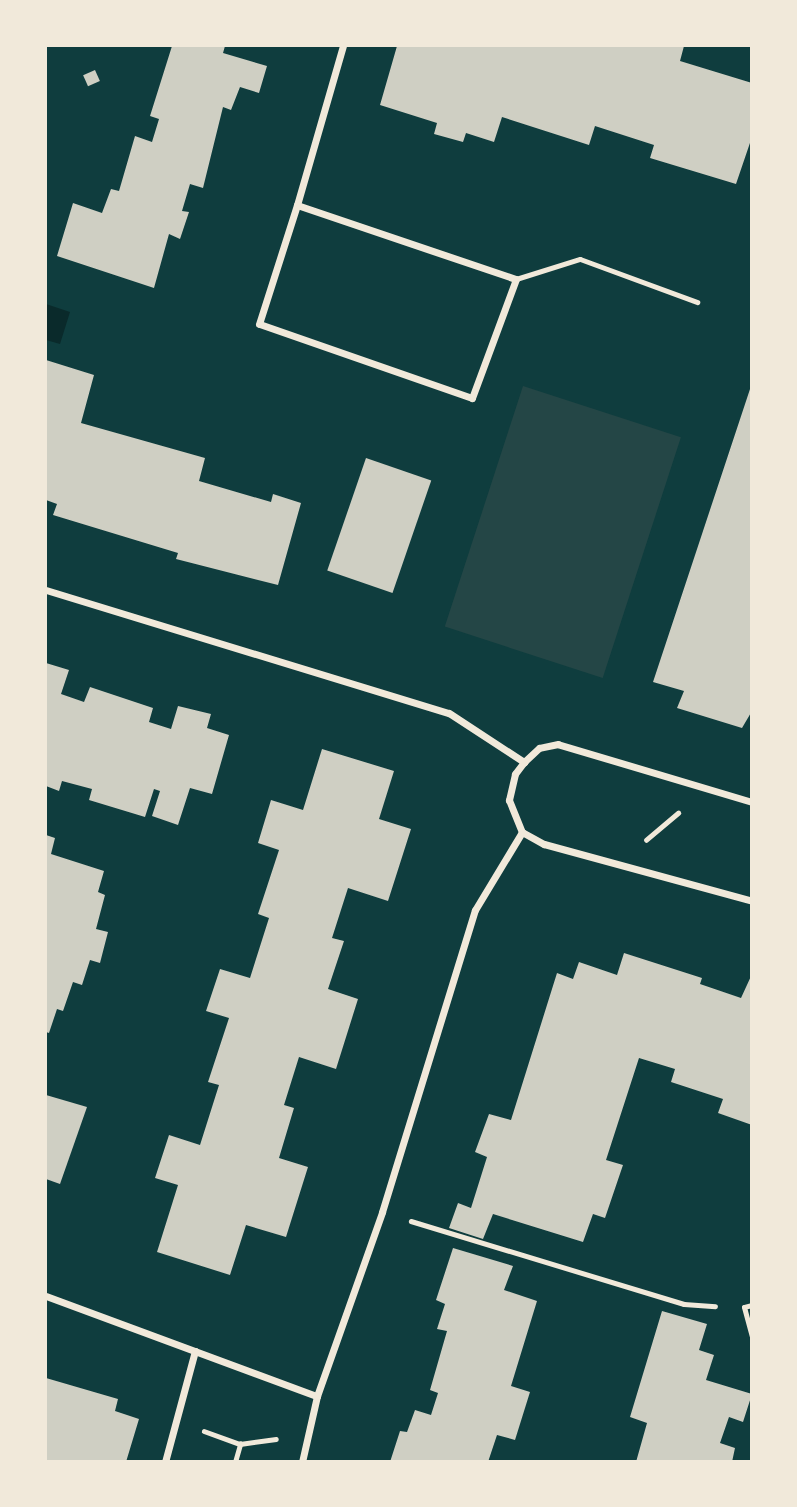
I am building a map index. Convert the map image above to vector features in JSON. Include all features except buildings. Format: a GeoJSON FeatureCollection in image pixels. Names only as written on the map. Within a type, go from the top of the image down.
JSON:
{"type":"FeatureCollection","features":[{"type":"Feature","properties":{"kind":"street"},"geometry":{"type":"LineString","coordinates":[[297,205],[516,279],[472,398],[259,324],[297,205],[342,46]]}},
{"type":"Feature","properties":{"kind":"street"},"geometry":{"type":"LineString","coordinates":[[46,590],[449,713],[524,762]]}},
{"type":"Feature","properties":{"kind":"street"},"geometry":{"type":"LineString","coordinates":[[751,802],[558,744],[539,748],[524,762],[515,775],[509,800],[522,832],[544,844],[751,901]]}},
{"type":"Feature","properties":{"kind":"street"},"geometry":{"type":"LineString","coordinates":[[302,1461],[317,1396],[382,1212],[475,910],[522,832]]}},
{"type":"Feature","properties":{"kind":"street"},"geometry":{"type":"LineString","coordinates":[[46,1296],[317,1396]]}},
{"type":"Feature","properties":{"kind":"street"},"geometry":{"type":"LineString","coordinates":[[165,1461],[195,1351]]}},
{"type":"Feature","properties":{"kind":"lane"},"geometry":{"type":"LineString","coordinates":[[516,279],[580,259],[696,302]]}},
{"type":"Feature","properties":{"kind":"lane"},"geometry":{"type":"LineString","coordinates":[[751,1306],[744,1307],[751,1336]]}},
{"type":"Feature","properties":{"kind":"path"},"geometry":{"type":"LineString","coordinates":[[635,867],[648,837],[677,818],[687,783]]}},
{"type":"Feature","properties":{"kind":"path"},"geometry":{"type":"LineString","coordinates":[[382,1212],[684,1304],[744,1307]]}},
{"type":"Feature","properties":{"kind":"path"},"geometry":{"type":"LineString","coordinates":[[177,1421],[240,1444],[270,1437],[306,1449]]}},
{"type":"Feature","properties":{"kind":"path"},"geometry":{"type":"LineString","coordinates":[[235,1461],[240,1444]]}},
{"type":"Feature","properties":{"kind":"shaded area"},"geometry":{"type":"Polygon","coordinates":[[[46,304],[70,312],[60,344],[46,340],[46,304]]]}},
{"type":"Feature","properties":{"kind":"shaded area"},"geometry":{"type":"Polygon","coordinates":[[[523,386],[681,437],[603,678],[445,627],[523,386]]]}}]}
